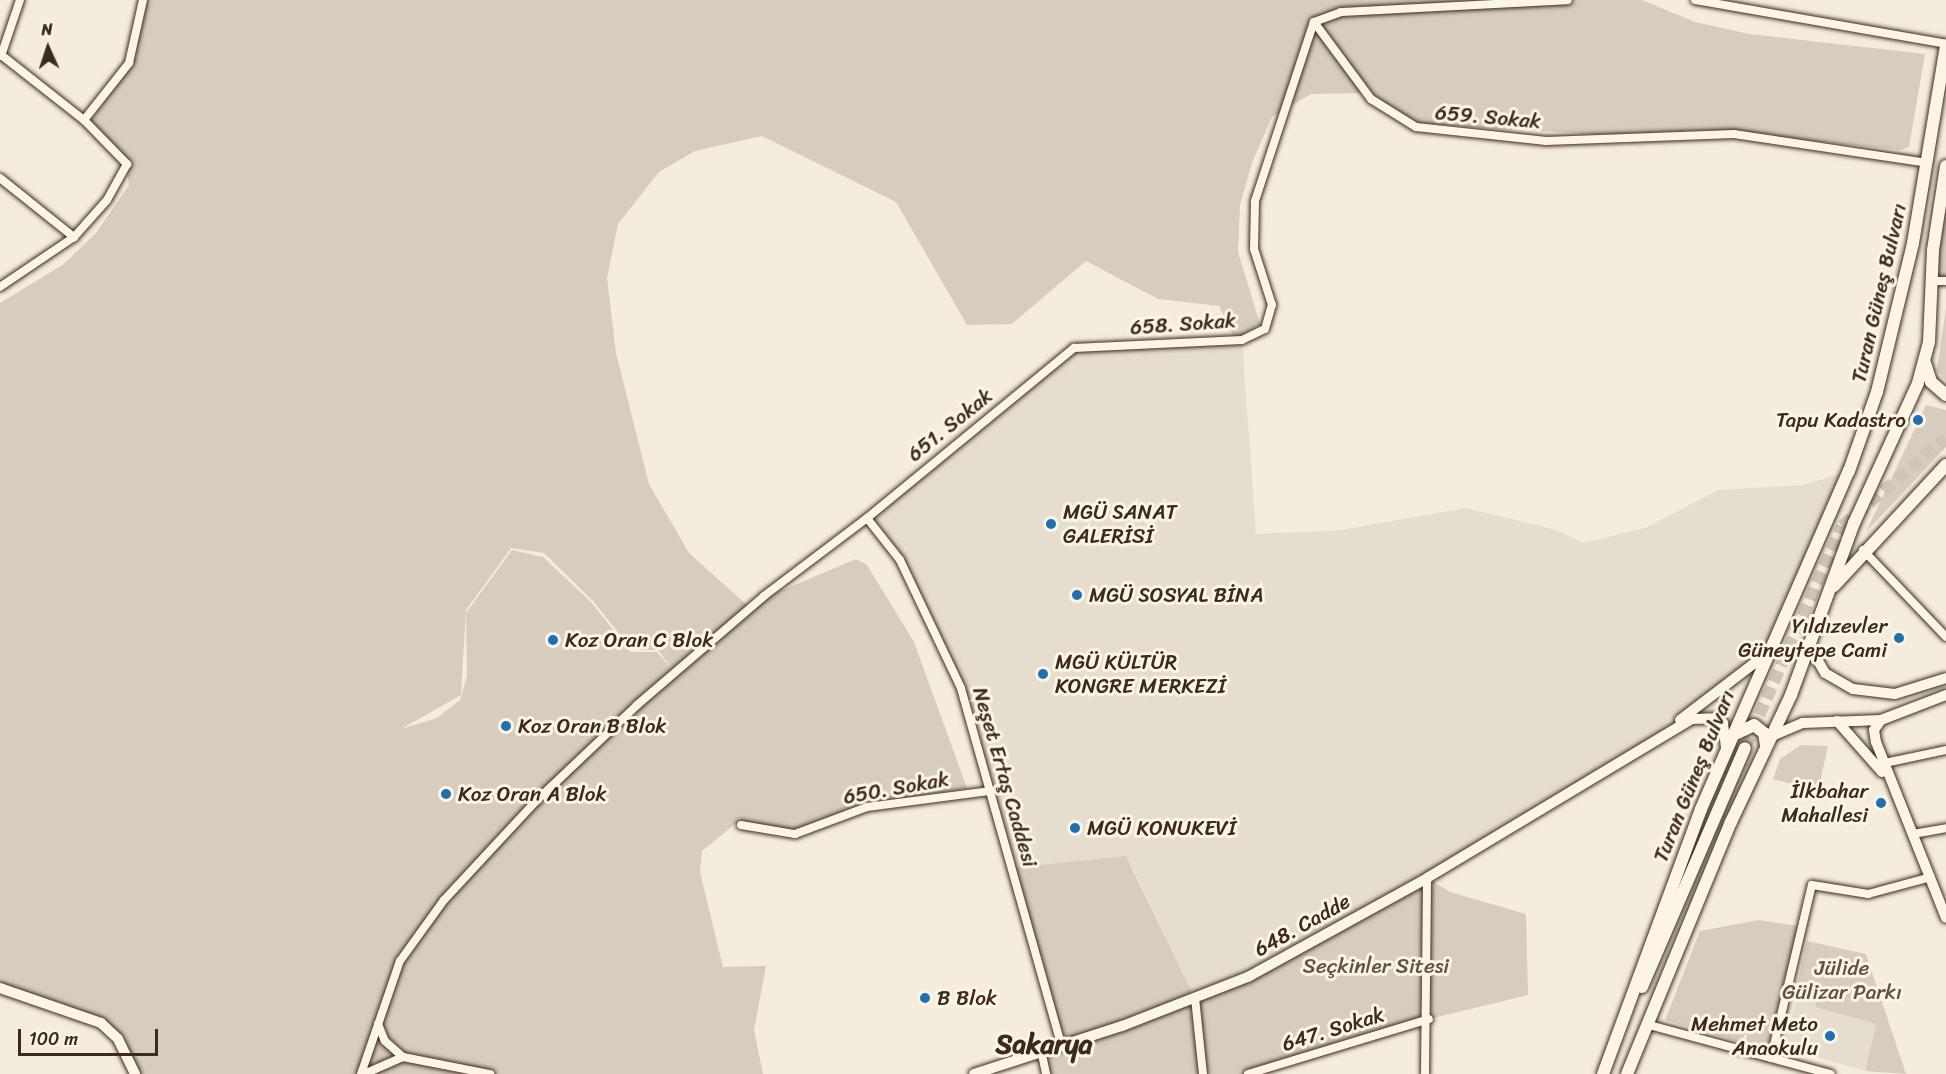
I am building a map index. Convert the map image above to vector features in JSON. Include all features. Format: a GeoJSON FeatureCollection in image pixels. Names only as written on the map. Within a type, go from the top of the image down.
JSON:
{"type":"FeatureCollection","features":[{"type":"Feature","properties":{"kind":"main road","name":"Turan Güneş Bulvarı"},"geometry":{"type":"LineString","coordinates":[[1603,1074],[1631,1010],[1659,919],[1725,750],[1765,655],[1849,471],[1877,392],[1903,296],[1946,45]]}},
{"type":"Feature","properties":{"kind":"main road","name":"Turan Güneş Bulvarı"},"geometry":{"type":"LineString","coordinates":[[1627,1074],[1810,647],[1826,596],[1854,523],[1906,418],[1924,362],[1946,166]]}},
{"type":"Feature","properties":{"kind":"main road"},"geometry":{"type":"LineString","coordinates":[[1924,362],[1930,382],[1946,395]]}},
{"type":"Feature","properties":{"kind":"main road"},"geometry":{"type":"LineString","coordinates":[[1826,596],[1863,550],[1946,465]]}},
{"type":"Feature","properties":{"kind":"main road"},"geometry":{"type":"LineString","coordinates":[[1731,737],[1754,725],[1764,733],[1766,747]]}},
{"type":"Feature","properties":{"kind":"main road"},"geometry":{"type":"LineString","coordinates":[[1631,1010],[1745,748]]}},
{"type":"Feature","properties":{"kind":"street"},"geometry":{"type":"LineString","coordinates":[[0,287],[74,237],[107,200],[127,164],[84,120],[1,55],[20,0]]}},
{"type":"Feature","properties":{"kind":"street"},"geometry":{"type":"LineString","coordinates":[[84,120],[129,63],[143,0]]}},
{"type":"Feature","properties":{"kind":"street"},"geometry":{"type":"LineString","coordinates":[[1314,22],[1341,12],[1568,0]]}},
{"type":"Feature","properties":{"kind":"street"},"geometry":{"type":"LineString","coordinates":[[1695,0],[1946,45]]}},
{"type":"Feature","properties":{"kind":"street","name":"659. Sokak"},"geometry":{"type":"LineString","coordinates":[[1314,22],[1371,99],[1416,128],[1546,141],[1734,134],[1927,163]]}},
{"type":"Feature","properties":{"kind":"street","name":"658. Sokak"},"geometry":{"type":"LineString","coordinates":[[1074,348],[1256,336],[1271,320],[1272,305],[1258,271],[1255,201],[1314,22]]}},
{"type":"Feature","properties":{"kind":"street"},"geometry":{"type":"LineString","coordinates":[[0,178],[74,237]]}},
{"type":"Feature","properties":{"kind":"street"},"geometry":{"type":"LineString","coordinates":[[1932,281],[1946,280]]}},
{"type":"Feature","properties":{"kind":"street","name":"651. Sokak"},"geometry":{"type":"LineString","coordinates":[[363,1074],[400,961],[418,933],[536,801],[764,596],[867,518],[1074,348]]}},
{"type":"Feature","properties":{"kind":"street","name":"Neşet Ertaş Caddesi"},"geometry":{"type":"LineString","coordinates":[[867,518],[882,533],[946,651],[991,791],[1061,1044]]}},
{"type":"Feature","properties":{"kind":"street"},"geometry":{"type":"LineString","coordinates":[[1863,550],[1946,637]]}},
{"type":"Feature","properties":{"kind":"street"},"geometry":{"type":"LineString","coordinates":[[1810,647],[1825,673],[1853,689],[1895,694],[1946,678]]}},
{"type":"Feature","properties":{"kind":"street"},"geometry":{"type":"LineString","coordinates":[[1627,760],[1765,655]]}},
{"type":"Feature","properties":{"kind":"street"},"geometry":{"type":"LineString","coordinates":[[1772,736],[1803,723],[1881,720],[1946,695]]}},
{"type":"Feature","properties":{"kind":"street"},"geometry":{"type":"LineString","coordinates":[[1627,760],[1704,717],[1716,718],[1726,728],[1725,750]]}},
{"type":"Feature","properties":{"kind":"street"},"geometry":{"type":"LineString","coordinates":[[1881,720],[1874,735],[1880,764],[1931,877],[1943,898],[1946,918]]}},
{"type":"Feature","properties":{"kind":"street"},"geometry":{"type":"LineString","coordinates":[[1837,721],[1880,764]]}},
{"type":"Feature","properties":{"kind":"street"},"geometry":{"type":"LineString","coordinates":[[1880,764],[1946,750]]}},
{"type":"Feature","properties":{"kind":"street","name":"648. Cadde"},"geometry":{"type":"LineString","coordinates":[[974,1074],[1195,998],[1248,977],[1427,878],[1627,760]]}},
{"type":"Feature","properties":{"kind":"street","name":"650. Sokak"},"geometry":{"type":"LineString","coordinates":[[741,825],[795,834],[867,807],[991,791]]}},
{"type":"Feature","properties":{"kind":"street"},"geometry":{"type":"LineString","coordinates":[[1913,834],[1946,828]]}},
{"type":"Feature","properties":{"kind":"street"},"geometry":{"type":"LineString","coordinates":[[1771,1058],[1812,885],[1868,894],[1931,877]]}},
{"type":"Feature","properties":{"kind":"street"},"geometry":{"type":"LineString","coordinates":[[1425,1074],[1429,1019],[1427,878]]}},
{"type":"Feature","properties":{"kind":"street"},"geometry":{"type":"LineString","coordinates":[[0,988],[101,1023],[118,1039],[135,1074]]}},
{"type":"Feature","properties":{"kind":"street"},"geometry":{"type":"LineString","coordinates":[[1195,998],[1203,1074]]}},
{"type":"Feature","properties":{"kind":"street","name":"647. Sokak"},"geometry":{"type":"LineString","coordinates":[[1248,1074],[1429,1019]]}},
{"type":"Feature","properties":{"kind":"street"},"geometry":{"type":"LineString","coordinates":[[378,1023],[385,1041],[404,1057],[490,1074]]}},
{"type":"Feature","properties":{"kind":"street"},"geometry":{"type":"LineString","coordinates":[[1649,1025],[1829,1074]]}},
{"type":"Feature","properties":{"kind":"street"},"geometry":{"type":"LineString","coordinates":[[1041,1050],[1046,1074]]}},
{"type":"Feature","properties":{"kind":"street"},"geometry":{"type":"LineString","coordinates":[[363,1074],[404,1057]]}},
{"type":"Feature","properties":{"kind":"shaded area"},"geometry":{"type":"Polygon","coordinates":[[[1242,340],[1256,534],[1341,530],[1466,508],[1553,529],[1584,543],[1647,527],[1718,490],[1803,485],[1849,471],[1765,655],[1627,760],[1248,977],[1195,998],[1131,864],[1012,868],[972,721],[911,582],[867,518],[1074,348],[1242,340]]]}},
{"type":"Feature","properties":{"kind":"shaded area","name":"Mehmet Meto Anaokulu"},"geometry":{"type":"Polygon","coordinates":[[[1799,993],[1817,997],[1815,1007],[1876,1024],[1865,1071],[1782,1047],[1799,993]]]}},
{"type":"Feature","properties":{"kind":"green space"},"geometry":{"type":"Polygon","coordinates":[[[146,0],[1642,0],[1695,22],[1749,34],[1925,54],[1909,147],[1900,150],[1708,130],[1607,135],[1525,130],[1526,119],[1513,118],[1512,130],[1413,123],[1369,93],[1311,94],[1272,117],[1252,163],[1240,205],[1238,252],[1260,324],[1235,339],[1219,306],[1158,299],[1086,261],[1012,324],[967,325],[896,202],[762,136],[695,151],[659,172],[618,224],[607,278],[616,353],[649,484],[689,553],[747,605],[856,559],[867,565],[914,642],[967,788],[861,806],[789,833],[735,824],[702,851],[700,872],[723,967],[766,966],[754,1030],[763,1074],[137,1074],[114,1032],[0,985],[0,303],[64,264],[96,233],[129,185],[125,157],[87,126],[132,63],[146,0]],[[511,548],[466,610],[461,695],[401,729],[437,718],[460,700],[467,676],[466,613],[512,550],[543,557],[591,602],[631,652],[657,652],[675,673],[658,650],[632,650],[593,601],[544,553],[511,548]]]}},
{"type":"Feature","properties":{"kind":"green space"},"geometry":{"type":"Polygon","coordinates":[[[1946,180],[1946,281],[1932,281],[1946,180]]]}},
{"type":"Feature","properties":{"kind":"green space"},"geometry":{"type":"Polygon","coordinates":[[[1946,308],[1946,381],[1937,370],[1946,308]]]}},
{"type":"Feature","properties":{"kind":"green space"},"geometry":{"type":"Polygon","coordinates":[[[1926,405],[1946,410],[1946,447],[1866,532],[1926,405]]]}},
{"type":"Feature","properties":{"kind":"green space"},"geometry":{"type":"Polygon","coordinates":[[[1801,745],[1828,746],[1818,791],[1773,779],[1780,759],[1801,745]]]}},
{"type":"Feature","properties":{"kind":"green space","name":"Seçkinler Sitesi"},"geometry":{"type":"Polygon","coordinates":[[[1126,856],[1195,998],[1248,977],[1427,878],[1450,892],[1526,914],[1528,995],[1429,1019],[1263,1070],[1263,1074],[1046,1074],[1041,1050],[1061,1045],[1012,868],[1126,856]]]}},
{"type":"Feature","properties":{"kind":"green space"},"geometry":{"type":"Polygon","coordinates":[[[1759,920],[1798,926],[1767,1050],[1665,1020],[1700,931],[1759,920]]]}},
{"type":"Feature","properties":{"kind":"green space","name":"Jülide Gülizar Parkı"},"geometry":{"type":"Polygon","coordinates":[[[1807,941],[1866,954],[1906,1074],[1865,1071],[1876,1024],[1815,1007],[1817,997],[1796,990],[1807,941]]]}},
{"type":"Feature","properties":{"kind":"tunnel"},"geometry":{"type":"LineString","coordinates":[[1745,748],[1842,526],[1946,438]]}},
{"type":"Feature","properties":{"kind":"place","name":"Tapu Kadastro"},"geometry":{"type":"Point","coordinates":[1918,420]}},
{"type":"Feature","properties":{"kind":"place","name":"MGÜ SANAT GALERİSİ"},"geometry":{"type":"Point","coordinates":[1051,524]}},
{"type":"Feature","properties":{"kind":"place","name":"MGÜ SOSYAL BİNA"},"geometry":{"type":"Point","coordinates":[1077,595]}},
{"type":"Feature","properties":{"kind":"place","name":"Yıldızevler Güneytepe Cami"},"geometry":{"type":"Point","coordinates":[1899,638]}},
{"type":"Feature","properties":{"kind":"place","name":"Koz Oran C Blok"},"geometry":{"type":"Point","coordinates":[553,640]}},
{"type":"Feature","properties":{"kind":"place","name":"MGÜ KÜLTÜR KONGRE MERKEZİ"},"geometry":{"type":"Point","coordinates":[1043,674]}},
{"type":"Feature","properties":{"kind":"place","name":"Koz Oran B Blok"},"geometry":{"type":"Point","coordinates":[506,726]}},
{"type":"Feature","properties":{"kind":"place","name":"Koz Oran A Blok"},"geometry":{"type":"Point","coordinates":[446,794]}},
{"type":"Feature","properties":{"kind":"place","name":"İlkbahar Mahallesi"},"geometry":{"type":"Point","coordinates":[1881,803]}},
{"type":"Feature","properties":{"kind":"place","name":"MGÜ KONUKEVİ"},"geometry":{"type":"Point","coordinates":[1075,828]}},
{"type":"Feature","properties":{"kind":"place","name":"B Blok"},"geometry":{"type":"Point","coordinates":[925,998]}},
{"type":"Feature","properties":{"kind":"place","name":"Mehmet Meto Anaokulu"},"geometry":{"type":"Point","coordinates":[1830,1036]}},
{"type":"Feature","properties":{"kind":"district","name":"Sakarya"},"geometry":{"type":"Point","coordinates":[1044,1045]}}]}
